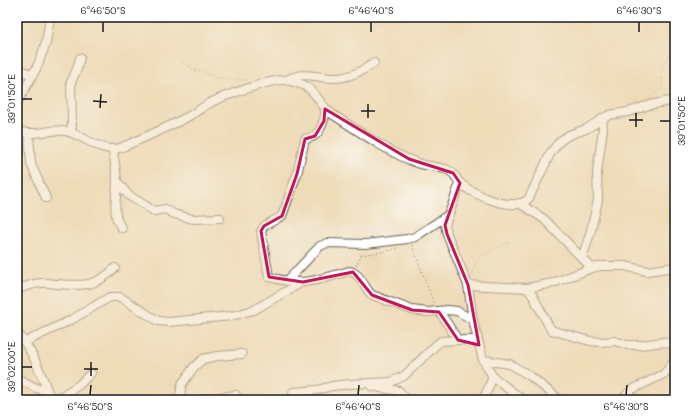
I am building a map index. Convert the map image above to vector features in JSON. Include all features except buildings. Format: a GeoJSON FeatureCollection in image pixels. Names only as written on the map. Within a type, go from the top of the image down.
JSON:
{"type":"FeatureCollection","features":[{"type":"Feature","properties":{"kind":"street"},"geometry":{"type":"LineString","coordinates":[[17,103],[33,74],[46,43],[50,17]]}},
{"type":"Feature","properties":{"kind":"street"},"geometry":{"type":"LineString","coordinates":[[71,132],[71,82],[80,58]]}},
{"type":"Feature","properties":{"kind":"street"},"geometry":{"type":"LineString","coordinates":[[17,130],[29,133],[56,130],[71,132],[91,142],[113,150],[189,116],[211,103],[261,84],[306,75],[332,78],[349,76],[362,72],[374,63]]}},
{"type":"Feature","properties":{"kind":"street"},"geometry":{"type":"LineString","coordinates":[[17,67],[26,73],[33,74]]}},
{"type":"Feature","properties":{"kind":"street"},"geometry":{"type":"LineString","coordinates":[[284,80],[304,85],[310,90],[317,97],[325,110],[326,116],[317,134],[305,139],[298,174],[282,216],[264,226],[261,231],[269,278],[303,282],[318,280],[349,271],[358,275],[372,296],[412,310],[438,312],[448,310],[457,311],[473,320]]}},
{"type":"Feature","properties":{"kind":"street"},"geometry":{"type":"LineString","coordinates":[[325,110],[383,146],[409,159],[424,165],[447,169],[453,173],[460,183],[489,200],[502,203],[519,204],[525,202],[529,198],[551,152],[569,135],[586,129],[609,115],[628,112],[650,105],[675,100]]}},
{"type":"Feature","properties":{"kind":"street"},"geometry":{"type":"LineString","coordinates":[[582,258],[590,234],[598,200],[597,172],[603,129],[602,118]]}},
{"type":"Feature","properties":{"kind":"street"},"geometry":{"type":"LineString","coordinates":[[29,133],[31,164],[46,198]]}},
{"type":"Feature","properties":{"kind":"street"},"geometry":{"type":"LineString","coordinates":[[113,150],[117,181],[116,214],[118,224],[122,228]]}},
{"type":"Feature","properties":{"kind":"street"},"geometry":{"type":"LineString","coordinates":[[117,181],[128,195],[154,211],[165,209],[174,214],[193,219],[220,218]]}},
{"type":"Feature","properties":{"kind":"street"},"geometry":{"type":"LineString","coordinates":[[460,183],[445,225],[447,234],[470,285],[473,320],[483,360],[493,377],[523,400]]}},
{"type":"Feature","properties":{"kind":"street"},"geometry":{"type":"LineString","coordinates":[[519,204],[544,218],[592,268]]}},
{"type":"Feature","properties":{"kind":"street"},"geometry":{"type":"LineString","coordinates":[[287,281],[320,246],[327,243],[366,244],[409,239],[415,237],[448,215]]}},
{"type":"Feature","properties":{"kind":"street"},"geometry":{"type":"LineString","coordinates":[[470,285],[527,288],[553,283],[592,268],[625,266],[647,271],[675,267]]}},
{"type":"Feature","properties":{"kind":"street"},"geometry":{"type":"LineString","coordinates":[[17,288],[42,283],[81,286],[89,285],[98,282],[115,268]]}},
{"type":"Feature","properties":{"kind":"street"},"geometry":{"type":"LineString","coordinates":[[25,342],[71,320],[110,297],[120,298],[158,321],[169,322],[231,316],[254,310],[303,282]]}},
{"type":"Feature","properties":{"kind":"street"},"geometry":{"type":"LineString","coordinates":[[527,288],[533,296],[551,330],[590,341],[616,341],[627,345],[663,342],[675,346]]}},
{"type":"Feature","properties":{"kind":"street"},"geometry":{"type":"LineString","coordinates":[[438,312],[458,340]]}},
{"type":"Feature","properties":{"kind":"street"},"geometry":{"type":"LineString","coordinates":[[17,333],[25,342],[32,354],[51,400]]}},
{"type":"Feature","properties":{"kind":"street"},"geometry":{"type":"LineString","coordinates":[[293,392],[317,390],[332,386],[350,384],[391,382],[404,376],[441,342],[471,340],[479,345]]}},
{"type":"Feature","properties":{"kind":"street"},"geometry":{"type":"LineString","coordinates":[[179,400],[182,384],[194,367],[202,359],[242,354]]}},
{"type":"Feature","properties":{"kind":"street"},"geometry":{"type":"LineString","coordinates":[[483,360],[510,364],[530,376],[560,400]]}},
{"type":"Feature","properties":{"kind":"street"},"geometry":{"type":"LineString","coordinates":[[622,400],[631,390],[664,374],[675,362]]}},
{"type":"Feature","properties":{"kind":"street"},"geometry":{"type":"LineString","coordinates":[[55,400],[79,385],[91,373]]}},
{"type":"Feature","properties":{"kind":"street"},"geometry":{"type":"LineString","coordinates":[[483,400],[493,377]]}},
{"type":"Feature","properties":{"kind":"street"},"geometry":{"type":"LineString","coordinates":[[17,378],[36,388],[48,391]]}},
{"type":"Feature","properties":{"kind":"street"},"geometry":{"type":"LineString","coordinates":[[350,384],[399,391],[408,400]]}},
{"type":"Feature","properties":{"kind":"street"},"geometry":{"type":"LineString","coordinates":[[199,400],[236,395]]}},
{"type":"Feature","properties":{"kind":"path"},"geometry":{"type":"LineString","coordinates":[[667,17],[675,22]]}},
{"type":"Feature","properties":{"kind":"path"},"geometry":{"type":"LineString","coordinates":[[648,99],[660,89],[662,85],[662,67],[675,45]]}},
{"type":"Feature","properties":{"kind":"path"},"geometry":{"type":"LineString","coordinates":[[178,62],[185,63],[195,71],[201,71],[216,78],[243,79],[249,81]]}},
{"type":"Feature","properties":{"kind":"path"},"geometry":{"type":"LineString","coordinates":[[353,272],[361,255],[398,248],[409,239],[438,312]]}},
{"type":"Feature","properties":{"kind":"path"},"geometry":{"type":"LineString","coordinates":[[470,285],[473,268],[476,262],[482,256],[509,242]]}},
{"type":"Feature","properties":{"kind":"highlighted area"},"geometry":{"type":"Polygon","coordinates":[[[325,109],[409,159],[453,173],[460,183],[445,225],[447,234],[468,285],[479,345],[458,340],[439,312],[412,310],[372,295],[353,272],[303,282],[269,277],[261,231],[264,226],[282,216],[297,174],[305,139],[315,136],[324,121],[325,109]]]}}]}
